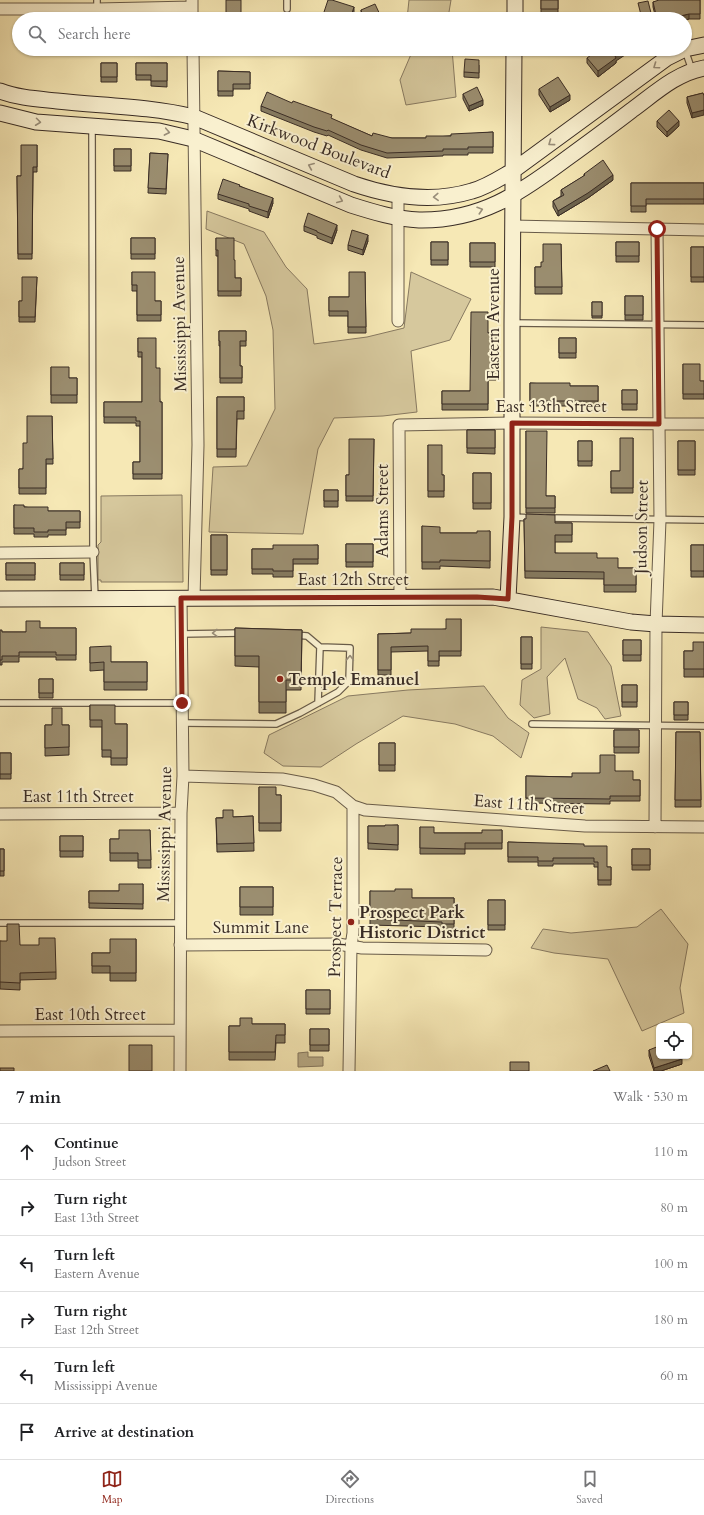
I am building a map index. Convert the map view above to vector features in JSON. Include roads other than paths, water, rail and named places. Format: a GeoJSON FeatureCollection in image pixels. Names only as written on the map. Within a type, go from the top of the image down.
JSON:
{"type":"FeatureCollection","features":[{"type":"Feature","properties":{"kind":"street"},"geometry":{"type":"LineString","coordinates":[[514,12],[515,0]]}},
{"type":"Feature","properties":{"kind":"street"},"geometry":{"type":"LineString","coordinates":[[0,9],[97,5],[192,4]]}},
{"type":"Feature","properties":{"kind":"street","name":"Kirkwood Boulevard"},"geometry":{"type":"LineString","coordinates":[[692,48],[704,45]]}},
{"type":"Feature","properties":{"kind":"street","name":"Mississippi Avenue"},"geometry":{"type":"LineString","coordinates":[[180,1071],[181,813],[183,776],[181,634],[187,598],[198,445],[193,56]]}},
{"type":"Feature","properties":{"kind":"street","name":"Eastern Avenue"},"geometry":{"type":"LineString","coordinates":[[508,599],[512,517],[512,226],[514,170],[514,56]]}},
{"type":"Feature","properties":{"kind":"street","name":"Kirkwood Boulevard"},"geometry":{"type":"LineString","coordinates":[[0,91],[27,98],[86,105],[171,111],[194,117],[354,184],[375,191],[398,196],[426,197],[445,196],[472,191],[491,184],[514,170],[655,66],[671,56]]}},
{"type":"Feature","properties":{"kind":"street"},"geometry":{"type":"LineString","coordinates":[[0,113],[36,122],[92,127],[159,130],[193,139],[351,205],[376,213],[418,220],[445,219],[464,216],[490,207],[530,186],[667,84],[698,69]]}},
{"type":"Feature","properties":{"kind":"street"},"geometry":{"type":"LineString","coordinates":[[398,196],[398,321]]}},
{"type":"Feature","properties":{"kind":"street"},"geometry":{"type":"LineString","coordinates":[[512,226],[704,230]]}},
{"type":"Feature","properties":{"kind":"street","name":"Judson Street"},"geometry":{"type":"LineString","coordinates":[[655,827],[656,624],[660,520],[657,229]]}},
{"type":"Feature","properties":{"kind":"street","name":"East 13th Street"},"geometry":{"type":"LineString","coordinates":[[399,425],[512,423],[704,424]]}},
{"type":"Feature","properties":{"kind":"street","name":"Adams Street"},"geometry":{"type":"LineString","coordinates":[[399,425],[400,598]]}},
{"type":"Feature","properties":{"kind":"street"},"geometry":{"type":"LineString","coordinates":[[0,553],[93,552]]}},
{"type":"Feature","properties":{"kind":"street","name":"East 12th Street"},"geometry":{"type":"LineString","coordinates":[[0,599],[493,597],[631,622],[656,624],[704,624]]}},
{"type":"Feature","properties":{"kind":"street"},"geometry":{"type":"LineString","coordinates":[[183,776],[282,779],[317,786],[336,792],[353,806]]}},
{"type":"Feature","properties":{"kind":"street","name":"East 11th Street"},"geometry":{"type":"LineString","coordinates":[[353,806],[365,810],[586,826],[704,827]]}},
{"type":"Feature","properties":{"kind":"street","name":"Prospect Terrace"},"geometry":{"type":"LineString","coordinates":[[350,1071],[351,946],[353,933],[353,806]]}},
{"type":"Feature","properties":{"kind":"street","name":"East 11th Street"},"geometry":{"type":"LineString","coordinates":[[0,814],[181,813]]}},
{"type":"Feature","properties":{"kind":"street","name":"Summit Lane"},"geometry":{"type":"LineString","coordinates":[[180,945],[338,944],[362,948],[486,950]]}},
{"type":"Feature","properties":{"kind":"street","name":"East 10th Street"},"geometry":{"type":"LineString","coordinates":[[0,1031],[180,1030]]}},
{"type":"Feature","properties":{"kind":"lane"},"geometry":{"type":"LineString","coordinates":[[287,0],[287,9]]}},
{"type":"Feature","properties":{"kind":"lane"},"geometry":{"type":"LineString","coordinates":[[690,56],[698,69]]}},
{"type":"Feature","properties":{"kind":"lane"},"geometry":{"type":"LineString","coordinates":[[92,127],[93,552],[95,599]]}},
{"type":"Feature","properties":{"kind":"lane"},"geometry":{"type":"LineString","coordinates":[[512,324],[704,325]]}},
{"type":"Feature","properties":{"kind":"lane"},"geometry":{"type":"LineString","coordinates":[[512,517],[704,520]]}},
{"type":"Feature","properties":{"kind":"lane"},"geometry":{"type":"LineString","coordinates":[[181,634],[251,633]]}},
{"type":"Feature","properties":{"kind":"lane"},"geometry":{"type":"LineString","coordinates":[[183,723],[276,724],[300,713],[338,692],[349,681],[350,648],[320,647],[307,636],[286,635]]}},
{"type":"Feature","properties":{"kind":"lane"},"geometry":{"type":"LineString","coordinates":[[318,703],[320,647]]}},
{"type":"Feature","properties":{"kind":"lane"},"geometry":{"type":"LineString","coordinates":[[0,703],[182,703]]}},
{"type":"Feature","properties":{"kind":"lane"},"geometry":{"type":"LineString","coordinates":[[532,724],[704,726]]}},
{"type":"Feature","properties":{"kind":"lane"},"geometry":{"type":"LineString","coordinates":[[0,923],[180,923]]}},
{"type":"Feature","properties":{"kind":"place","name":"Temple Emanuel"},"geometry":{"type":"Point","coordinates":[280,679]}},
{"type":"Feature","properties":{"kind":"place","name":"Prospect Park Historic District"},"geometry":{"type":"Point","coordinates":[351,922]}}]}
